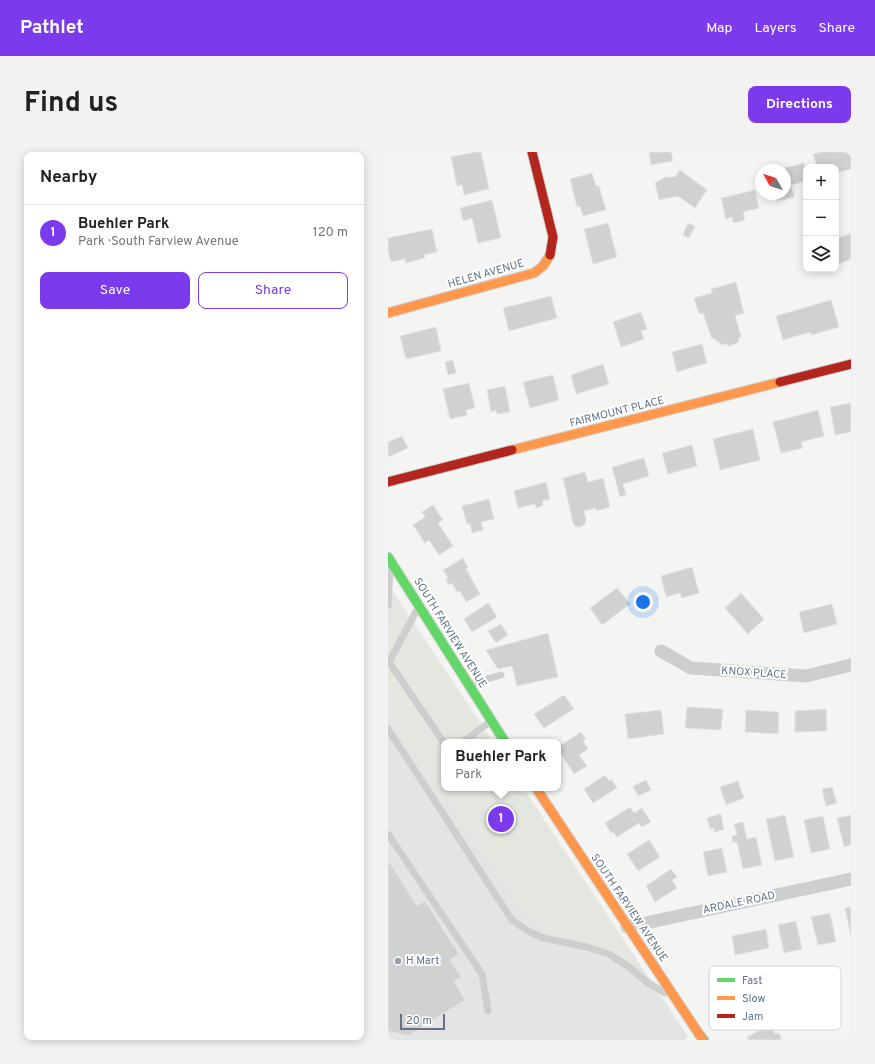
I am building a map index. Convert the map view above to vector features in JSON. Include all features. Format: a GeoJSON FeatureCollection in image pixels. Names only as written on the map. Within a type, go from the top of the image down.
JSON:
{"type":"FeatureCollection","features":[{"type":"Feature","properties":{"kind":"street","name":"HELEN AVENUE"},"geometry":{"type":"LineString","coordinates":[[388,313],[534,273],[542,267],[549,258],[553,248],[553,237],[532,152]]}},
{"type":"Feature","properties":{"kind":"street","name":"FAIRMOUNT PLACE"},"geometry":{"type":"LineString","coordinates":[[388,482],[851,364]]}},
{"type":"Feature","properties":{"kind":"street","name":"SOUTH FARVIEW AVENUE"},"geometry":{"type":"LineString","coordinates":[[389,559],[503,739]]}},
{"type":"Feature","properties":{"kind":"street","name":"KNOX PLACE"},"geometry":{"type":"LineString","coordinates":[[661,651],[691,668],[806,676],[851,665]]}},
{"type":"Feature","properties":{"kind":"street","name":"SOUTH FARVIEW AVENUE"},"geometry":{"type":"LineString","coordinates":[[538,791],[702,1038]]}},
{"type":"Feature","properties":{"kind":"street","name":"ARDALE ROAD"},"geometry":{"type":"LineString","coordinates":[[627,927],[851,879]]}},
{"type":"Feature","properties":{"kind":"lane"},"geometry":{"type":"LineString","coordinates":[[388,605],[389,559]]}},
{"type":"Feature","properties":{"kind":"lane"},"geometry":{"type":"LineString","coordinates":[[419,606],[389,662],[441,739]]}},
{"type":"Feature","properties":{"kind":"lane"},"geometry":{"type":"LineString","coordinates":[[468,684],[501,675]]}},
{"type":"Feature","properties":{"kind":"lane"},"geometry":{"type":"LineString","coordinates":[[466,739],[492,721]]}},
{"type":"Feature","properties":{"kind":"lane"},"geometry":{"type":"LineString","coordinates":[[388,729],[512,920],[528,931],[543,938],[588,947],[609,954],[629,967],[647,982],[675,999]]}},
{"type":"Feature","properties":{"kind":"lane"},"geometry":{"type":"LineString","coordinates":[[388,834],[482,974],[488,1011]]}},
{"type":"Feature","properties":{"kind":"shaded area"},"geometry":{"type":"Polygon","coordinates":[[[388,584],[491,739],[441,739],[441,791],[525,791],[688,1037],[684,1040],[388,1040],[388,584]]]}},
{"type":"Feature","properties":{"kind":"shaded area"},"geometry":{"type":"Polygon","coordinates":[[[399,601],[491,739],[441,739],[441,791],[525,791],[643,969],[575,947],[528,919],[388,719],[388,623],[399,601]]]}},
{"type":"Feature","properties":{"kind":"building"},"geometry":{"type":"Polygon","coordinates":[[[481,152],[489,189],[464,195],[462,185],[457,186],[451,157],[481,152]]]}},
{"type":"Feature","properties":{"kind":"building"},"geometry":{"type":"Polygon","coordinates":[[[649,152],[671,152],[673,161],[651,165],[649,152]]]}},
{"type":"Feature","properties":{"kind":"building"},"geometry":{"type":"Polygon","coordinates":[[[821,152],[851,152],[851,169],[839,172],[839,164],[816,164],[813,154],[821,152]]]}},
{"type":"Feature","properties":{"kind":"building"},"geometry":{"type":"Polygon","coordinates":[[[804,163],[803,182],[791,185],[791,166],[804,163]]]}},
{"type":"Feature","properties":{"kind":"building"},"geometry":{"type":"Polygon","coordinates":[[[680,170],[707,190],[695,208],[678,196],[659,200],[655,183],[666,177],[675,177],[680,170]]]}},
{"type":"Feature","properties":{"kind":"building"},"geometry":{"type":"Polygon","coordinates":[[[592,173],[596,186],[599,186],[606,210],[583,216],[580,206],[577,207],[570,179],[592,173]]]}},
{"type":"Feature","properties":{"kind":"building"},"geometry":{"type":"Polygon","coordinates":[[[791,185],[794,197],[791,198],[791,185]]]}},
{"type":"Feature","properties":{"kind":"building"},"geometry":{"type":"Polygon","coordinates":[[[755,190],[755,200],[757,200],[759,208],[743,212],[745,220],[733,223],[732,217],[726,219],[721,198],[755,190]]]}},
{"type":"Feature","properties":{"kind":"building"},"geometry":{"type":"Polygon","coordinates":[[[492,200],[501,238],[478,243],[472,218],[463,221],[460,208],[492,200]]]}},
{"type":"Feature","properties":{"kind":"building"},"geometry":{"type":"Polygon","coordinates":[[[608,223],[617,257],[593,264],[584,229],[608,223]]]}},
{"type":"Feature","properties":{"kind":"building"},"geometry":{"type":"Polygon","coordinates":[[[688,223],[695,226],[689,238],[683,235],[688,223]]]}},
{"type":"Feature","properties":{"kind":"building"},"geometry":{"type":"Polygon","coordinates":[[[432,229],[437,252],[424,255],[425,258],[406,263],[405,259],[391,262],[388,251],[388,238],[432,229]]]}},
{"type":"Feature","properties":{"kind":"building"},"geometry":{"type":"Polygon","coordinates":[[[851,233],[851,259],[839,264],[839,238],[851,233]]]}},
{"type":"Feature","properties":{"kind":"building"},"geometry":{"type":"Polygon","coordinates":[[[736,282],[744,313],[735,316],[741,337],[738,338],[739,341],[737,343],[729,346],[727,344],[723,345],[715,340],[715,338],[712,339],[703,313],[699,314],[694,298],[712,293],[711,289],[736,282]]]}},
{"type":"Feature","properties":{"kind":"building"},"geometry":{"type":"Polygon","coordinates":[[[551,296],[557,318],[509,331],[503,308],[551,296]]]}},
{"type":"Feature","properties":{"kind":"building"},"geometry":{"type":"Polygon","coordinates":[[[831,300],[839,327],[812,335],[810,332],[783,340],[776,316],[831,300]]]}},
{"type":"Feature","properties":{"kind":"building"},"geometry":{"type":"Polygon","coordinates":[[[641,312],[647,329],[641,331],[644,339],[621,347],[613,322],[641,312]]]}},
{"type":"Feature","properties":{"kind":"building"},"geometry":{"type":"Polygon","coordinates":[[[436,327],[441,351],[406,359],[400,336],[436,327]]]}},
{"type":"Feature","properties":{"kind":"building"},"geometry":{"type":"Polygon","coordinates":[[[702,344],[707,363],[677,372],[672,352],[702,344]]]}},
{"type":"Feature","properties":{"kind":"building"},"geometry":{"type":"Polygon","coordinates":[[[453,360],[456,373],[448,375],[445,362],[453,360]]]}},
{"type":"Feature","properties":{"kind":"building"},"geometry":{"type":"Polygon","coordinates":[[[603,364],[609,384],[576,394],[571,375],[603,364]]]}},
{"type":"Feature","properties":{"kind":"building"},"geometry":{"type":"Polygon","coordinates":[[[553,375],[559,400],[530,408],[523,382],[553,375]]]}},
{"type":"Feature","properties":{"kind":"building"},"geometry":{"type":"Polygon","coordinates":[[[469,383],[475,408],[466,410],[467,415],[450,419],[443,389],[469,383]]]}},
{"type":"Feature","properties":{"kind":"building"},"geometry":{"type":"Polygon","coordinates":[[[505,386],[510,412],[497,414],[496,410],[491,412],[487,390],[505,386]]]}},
{"type":"Feature","properties":{"kind":"building"},"geometry":{"type":"Polygon","coordinates":[[[851,403],[851,432],[835,435],[830,407],[851,403]]]}},
{"type":"Feature","properties":{"kind":"building"},"geometry":{"type":"Polygon","coordinates":[[[818,410],[824,436],[801,442],[803,448],[781,453],[773,422],[818,410]]]}},
{"type":"Feature","properties":{"kind":"building"},"geometry":{"type":"Polygon","coordinates":[[[753,429],[760,460],[720,470],[713,439],[753,429]]]}},
{"type":"Feature","properties":{"kind":"building"},"geometry":{"type":"Polygon","coordinates":[[[402,436],[408,448],[388,457],[388,442],[402,436]]]}},
{"type":"Feature","properties":{"kind":"building"},"geometry":{"type":"Polygon","coordinates":[[[692,445],[697,466],[668,474],[662,453],[692,445]]]}},
{"type":"Feature","properties":{"kind":"building"},"geometry":{"type":"Polygon","coordinates":[[[644,458],[649,476],[623,484],[626,495],[620,497],[612,467],[644,458]]]}},
{"type":"Feature","properties":{"kind":"building"},"geometry":{"type":"Polygon","coordinates":[[[585,472],[588,482],[603,478],[610,507],[596,511],[596,508],[584,511],[586,519],[585,524],[581,527],[576,527],[573,523],[563,478],[585,472]]]}},
{"type":"Feature","properties":{"kind":"building"},"geometry":{"type":"Polygon","coordinates":[[[546,482],[550,499],[542,501],[543,506],[536,508],[535,504],[518,508],[514,491],[546,482]]]}},
{"type":"Feature","properties":{"kind":"building"},"geometry":{"type":"Polygon","coordinates":[[[489,499],[494,519],[481,522],[483,530],[472,533],[470,523],[467,524],[462,506],[489,499]]]}},
{"type":"Feature","properties":{"kind":"building"},"geometry":{"type":"Polygon","coordinates":[[[433,505],[443,520],[438,523],[453,546],[439,555],[429,540],[425,543],[413,525],[425,517],[422,512],[433,505]]]}},
{"type":"Feature","properties":{"kind":"building"},"geometry":{"type":"Polygon","coordinates":[[[463,558],[468,568],[466,569],[480,594],[466,602],[460,591],[457,592],[452,583],[449,585],[446,580],[448,578],[443,570],[463,558]]]}},
{"type":"Feature","properties":{"kind":"building"},"geometry":{"type":"Polygon","coordinates":[[[692,567],[699,593],[682,598],[680,593],[666,597],[661,576],[692,567]]]}},
{"type":"Feature","properties":{"kind":"building"},"geometry":{"type":"Polygon","coordinates":[[[617,588],[630,604],[602,625],[590,608],[617,588]]]}},
{"type":"Feature","properties":{"kind":"building"},"geometry":{"type":"Polygon","coordinates":[[[741,593],[764,619],[748,634],[725,608],[741,593]]]}},
{"type":"Feature","properties":{"kind":"building"},"geometry":{"type":"Polygon","coordinates":[[[488,603],[497,617],[472,632],[464,619],[488,603]]]}},
{"type":"Feature","properties":{"kind":"building"},"geometry":{"type":"Polygon","coordinates":[[[832,604],[837,624],[804,633],[799,612],[832,604]]]}},
{"type":"Feature","properties":{"kind":"building"},"geometry":{"type":"Polygon","coordinates":[[[501,624],[508,635],[496,643],[488,631],[501,624]]]}},
{"type":"Feature","properties":{"kind":"building"},"geometry":{"type":"Polygon","coordinates":[[[548,633],[558,677],[517,686],[512,666],[498,669],[486,650],[548,633]]]}},
{"type":"Feature","properties":{"kind":"building"},"geometry":{"type":"Polygon","coordinates":[[[564,695],[574,709],[544,728],[534,714],[564,695]]]}},
{"type":"Feature","properties":{"kind":"building"},"geometry":{"type":"Polygon","coordinates":[[[687,707],[723,709],[721,730],[685,728],[687,707]]]}},
{"type":"Feature","properties":{"kind":"building"},"geometry":{"type":"Polygon","coordinates":[[[826,709],[827,731],[795,732],[795,711],[826,709]]]}},
{"type":"Feature","properties":{"kind":"building"},"geometry":{"type":"Polygon","coordinates":[[[661,710],[664,734],[628,739],[625,714],[661,710]]]}},
{"type":"Feature","properties":{"kind":"building"},"geometry":{"type":"Polygon","coordinates":[[[746,710],[779,712],[778,734],[745,732],[746,710]]]}},
{"type":"Feature","properties":{"kind":"building"},"geometry":{"type":"Polygon","coordinates":[[[581,732],[586,739],[583,741],[588,749],[579,755],[587,766],[574,774],[561,754],[561,745],[581,732]]]}},
{"type":"Feature","properties":{"kind":"building"},"geometry":{"type":"Polygon","coordinates":[[[605,775],[609,781],[611,779],[617,788],[593,803],[584,789],[605,775]]]}},
{"type":"Feature","properties":{"kind":"building"},"geometry":{"type":"Polygon","coordinates":[[[646,780],[651,790],[638,796],[633,786],[646,780]]]}},
{"type":"Feature","properties":{"kind":"building"},"geometry":{"type":"Polygon","coordinates":[[[738,781],[744,798],[726,805],[720,787],[738,781]]]}},
{"type":"Feature","properties":{"kind":"building"},"geometry":{"type":"Polygon","coordinates":[[[832,787],[837,803],[826,806],[822,789],[832,787]]]}},
{"type":"Feature","properties":{"kind":"building"},"geometry":{"type":"Polygon","coordinates":[[[630,807],[634,813],[642,808],[651,822],[642,827],[639,823],[617,837],[613,832],[611,833],[605,823],[630,807]]]}},
{"type":"Feature","properties":{"kind":"building"},"geometry":{"type":"Polygon","coordinates":[[[721,814],[724,830],[714,832],[714,828],[710,829],[707,818],[721,814]]]}},
{"type":"Feature","properties":{"kind":"building"},"geometry":{"type":"Polygon","coordinates":[[[785,815],[794,857],[775,861],[766,819],[785,815]]]}},
{"type":"Feature","properties":{"kind":"building"},"geometry":{"type":"Polygon","coordinates":[[[851,815],[851,845],[844,847],[837,818],[851,815]]]}},
{"type":"Feature","properties":{"kind":"building"},"geometry":{"type":"Polygon","coordinates":[[[823,816],[830,849],[811,853],[804,820],[823,816]]]}},
{"type":"Feature","properties":{"kind":"building"},"geometry":{"type":"Polygon","coordinates":[[[743,822],[747,839],[756,837],[762,865],[743,869],[737,842],[733,842],[732,836],[737,835],[734,824],[743,822]]]}},
{"type":"Feature","properties":{"kind":"building"},"geometry":{"type":"Polygon","coordinates":[[[649,840],[660,857],[638,871],[627,854],[649,840]]]}},
{"type":"Feature","properties":{"kind":"building"},"geometry":{"type":"Polygon","coordinates":[[[722,848],[727,872],[708,876],[703,852],[722,848]]]}},
{"type":"Feature","properties":{"kind":"building"},"geometry":{"type":"Polygon","coordinates":[[[388,860],[417,906],[425,901],[459,954],[450,960],[461,977],[454,981],[465,1000],[408,1036],[388,1031],[388,860]]]}},
{"type":"Feature","properties":{"kind":"building"},"geometry":{"type":"Polygon","coordinates":[[[671,869],[677,877],[672,880],[677,888],[655,902],[646,886],[671,869]]]}},
{"type":"Feature","properties":{"kind":"building"},"geometry":{"type":"Polygon","coordinates":[[[851,907],[851,936],[845,908],[851,907]]]}},
{"type":"Feature","properties":{"kind":"building"},"geometry":{"type":"Polygon","coordinates":[[[830,913],[836,942],[818,945],[811,917],[830,913]]]}},
{"type":"Feature","properties":{"kind":"building"},"geometry":{"type":"Polygon","coordinates":[[[796,921],[802,949],[784,953],[778,925],[796,921]]]}},
{"type":"Feature","properties":{"kind":"building"},"geometry":{"type":"Polygon","coordinates":[[[766,929],[769,948],[735,955],[732,936],[766,929]]]}},
{"type":"Feature","properties":{"kind":"building"},"geometry":{"type":"Polygon","coordinates":[[[760,1030],[773,1030],[775,1034],[779,1033],[782,1040],[749,1040],[747,1037],[760,1030]]]}},
{"type":"Feature","properties":{"kind":"traffic: fast"},"geometry":{"type":"LineString","coordinates":[[388,557],[503,739]]}},
{"type":"Feature","properties":{"kind":"traffic: fast"},"geometry":{"type":"LineString","coordinates":[[699,1034],[704,1040]]}},
{"type":"Feature","properties":{"kind":"traffic: slow"},"geometry":{"type":"LineString","coordinates":[[388,313],[534,273],[543,266],[550,255]]}},
{"type":"Feature","properties":{"kind":"traffic: slow"},"geometry":{"type":"LineString","coordinates":[[512,450],[780,382]]}},
{"type":"Feature","properties":{"kind":"traffic: slow"},"geometry":{"type":"LineString","coordinates":[[538,791],[703,1040]]}},
{"type":"Feature","properties":{"kind":"traffic: jam"},"geometry":{"type":"LineString","coordinates":[[532,152],[553,237],[550,255]]}},
{"type":"Feature","properties":{"kind":"traffic: jam"},"geometry":{"type":"LineString","coordinates":[[780,382],[851,364]]}},
{"type":"Feature","properties":{"kind":"traffic: jam"},"geometry":{"type":"LineString","coordinates":[[388,482],[512,450]]}},
{"type":"Feature","properties":{"kind":"place","name":"Buehler Park"},"geometry":{"type":"Point","coordinates":[501,819]}},
{"type":"Feature","properties":{"kind":"place","name":"H Mart"},"geometry":{"type":"Point","coordinates":[398,961]}}]}
